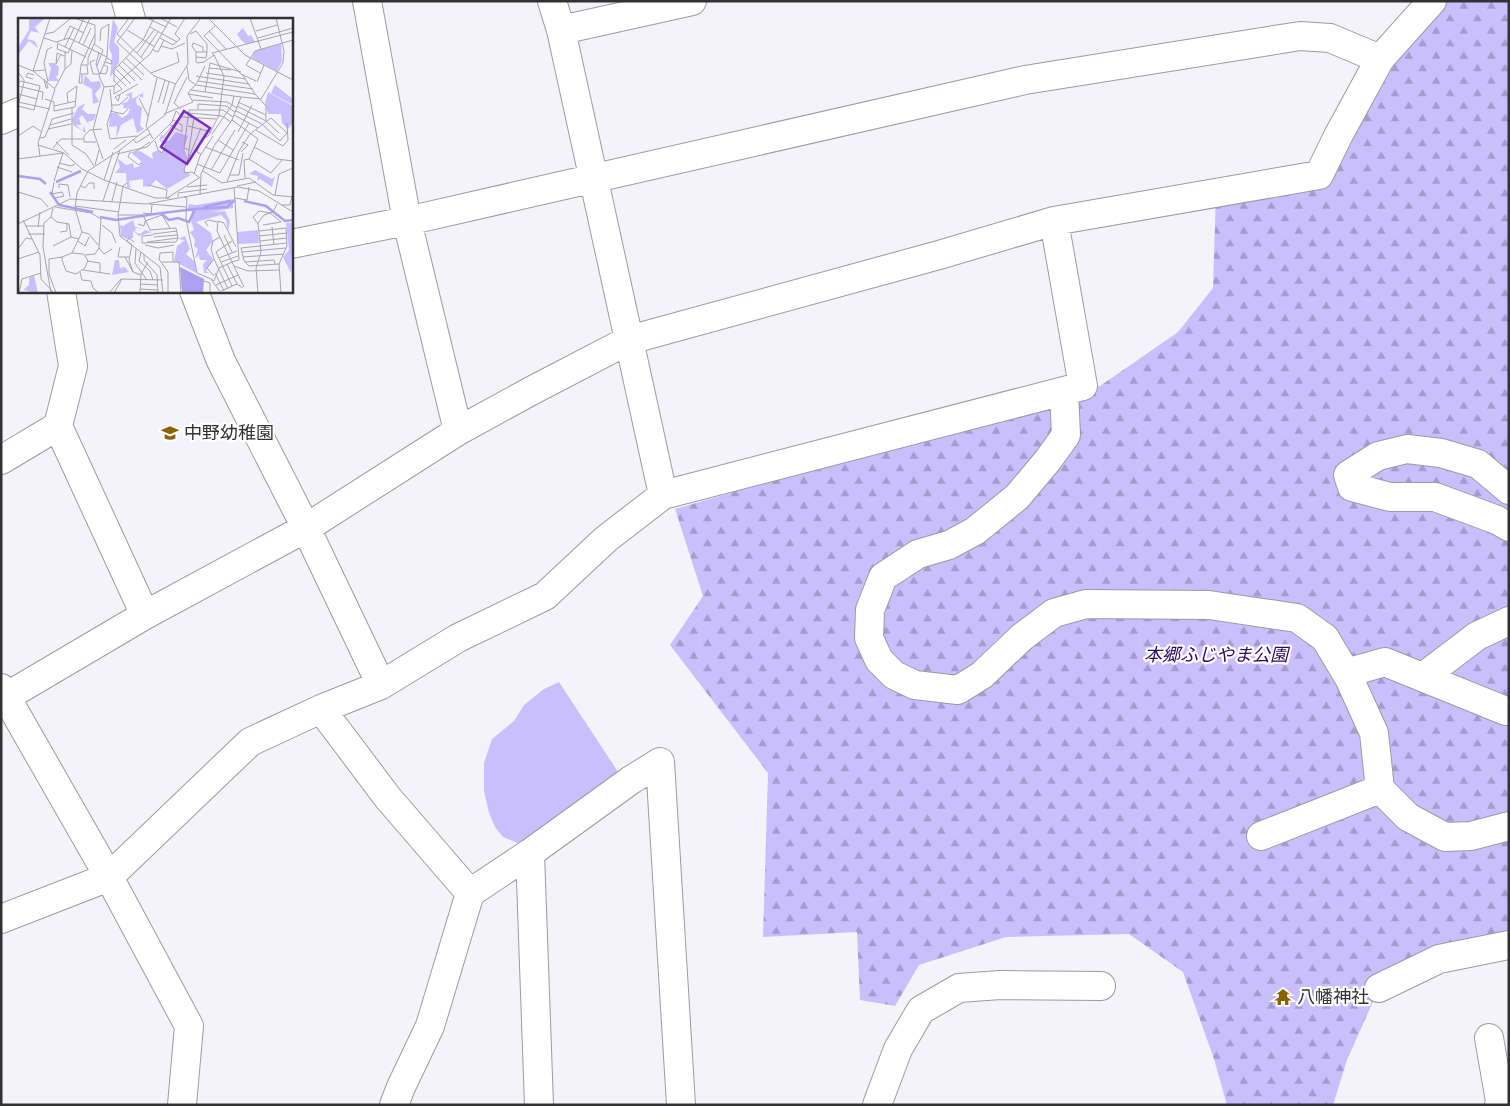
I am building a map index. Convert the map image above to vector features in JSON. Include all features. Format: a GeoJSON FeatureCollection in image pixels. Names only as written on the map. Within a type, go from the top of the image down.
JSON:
{"type":"FeatureCollection","features":[{"type":"Feature","properties":{"kind":"street"},"geometry":{"type":"LineString","coordinates":[[126,1],[131,18]]}},
{"type":"Feature","properties":{"kind":"street"},"geometry":{"type":"LineString","coordinates":[[367,1],[406,221],[458,432]]}},
{"type":"Feature","properties":{"kind":"street"},"geometry":{"type":"LineString","coordinates":[[552,1],[561,30],[663,495]]}},
{"type":"Feature","properties":{"kind":"street"},"geometry":{"type":"LineString","coordinates":[[561,30],[692,1]]}},
{"type":"Feature","properties":{"kind":"street"},"geometry":{"type":"LineString","coordinates":[[182,1105],[189,1026],[109,877],[4,692],[306,528],[458,432],[531,391],[629,340],[939,255],[1054,221],[1319,175],[1380,59],[1432,1]]}},
{"type":"Feature","properties":{"kind":"street"},"geometry":{"type":"LineString","coordinates":[[292,244],[406,221],[1025,80],[1300,36],[1330,38],[1380,59]]}},
{"type":"Feature","properties":{"kind":"street"},"geometry":{"type":"LineString","coordinates":[[1,120],[18,112]]}},
{"type":"Feature","properties":{"kind":"street"},"geometry":{"type":"LineString","coordinates":[[1,919],[109,877],[250,742],[321,709],[381,685],[458,638],[545,596],[606,539],[663,495],[1083,386],[1054,221]]}},
{"type":"Feature","properties":{"kind":"street"},"geometry":{"type":"LineString","coordinates":[[61,292],[73,366],[58,426],[145,615]]}},
{"type":"Feature","properties":{"kind":"street"},"geometry":{"type":"LineString","coordinates":[[194,292],[221,361],[306,528],[381,685]]}},
{"type":"Feature","properties":{"kind":"street"},"geometry":{"type":"LineString","coordinates":[[1064,391],[1066,435],[1048,460],[1017,496],[975,531],[949,545],[918,554],[883,577],[870,610],[869,638],[879,660],[894,674],[915,686],[958,690],[982,675],[1022,637],[1054,613],[1086,604],[1209,605],[1297,618],[1325,638],[1346,673],[1374,733],[1380,790],[1408,817],[1445,836],[1471,836],[1509,826]]}},
{"type":"Feature","properties":{"kind":"street"},"geometry":{"type":"LineString","coordinates":[[1,460],[58,426]]}},
{"type":"Feature","properties":{"kind":"street"},"geometry":{"type":"LineString","coordinates":[[1508,525],[1435,497],[1390,497],[1352,487],[1348,475],[1378,456],[1406,449],[1441,454],[1478,464],[1509,490]]}},
{"type":"Feature","properties":{"kind":"street"},"geometry":{"type":"LineString","coordinates":[[1423,678],[1477,636],[1509,621]]}},
{"type":"Feature","properties":{"kind":"street"},"geometry":{"type":"LineString","coordinates":[[1346,673],[1385,662],[1506,711]]}},
{"type":"Feature","properties":{"kind":"street"},"geometry":{"type":"LineString","coordinates":[[321,709],[388,798],[470,893]]}},
{"type":"Feature","properties":{"kind":"street"},"geometry":{"type":"LineString","coordinates":[[394,1105],[430,1026],[470,893],[530,853],[630,780],[660,762],[681,1105]]}},
{"type":"Feature","properties":{"kind":"street"},"geometry":{"type":"LineString","coordinates":[[1261,836],[1380,790]]}},
{"type":"Feature","properties":{"kind":"street"},"geometry":{"type":"LineString","coordinates":[[530,853],[539,1105]]}},
{"type":"Feature","properties":{"kind":"street"},"geometry":{"type":"LineString","coordinates":[[1379,988],[1439,959],[1509,945]]}},
{"type":"Feature","properties":{"kind":"street"},"geometry":{"type":"LineString","coordinates":[[877,1105],[898,1049],[922,1010],[959,988],[1000,985],[1101,986]]}},
{"type":"Feature","properties":{"kind":"street"},"geometry":{"type":"LineString","coordinates":[[1489,1038],[1503,1101]]}},
{"type":"Feature","properties":{"kind":"green space","name":"本郷ふじやま公園"},"geometry":{"type":"Polygon","coordinates":[[[1432,1],[1509,1],[1509,945],[1379,988],[1347,1060],[1333,1105],[1227,1105],[1214,1059],[1183,972],[1129,934],[1006,937],[919,965],[895,1006],[860,1000],[857,932],[763,937],[768,773],[670,645],[703,596],[675,509],[1100,386],[1178,332],[1213,288],[1216,193],[1319,175],[1432,1]]]}},
{"type":"Feature","properties":{"kind":"green space"},"geometry":{"type":"Polygon","coordinates":[[[559,682],[626,784],[520,844],[503,837],[495,827],[489,813],[484,791],[484,763],[492,739],[514,721],[524,705],[544,689],[559,682]]]}},
{"type":"Feature","properties":{"kind":"place","name":"中野幼稚園"},"geometry":{"type":"Point","coordinates":[170,433]}},
{"type":"Feature","properties":{"kind":"place","name":"八幡神社"},"geometry":{"type":"Point","coordinates":[1283,997]}}]}
